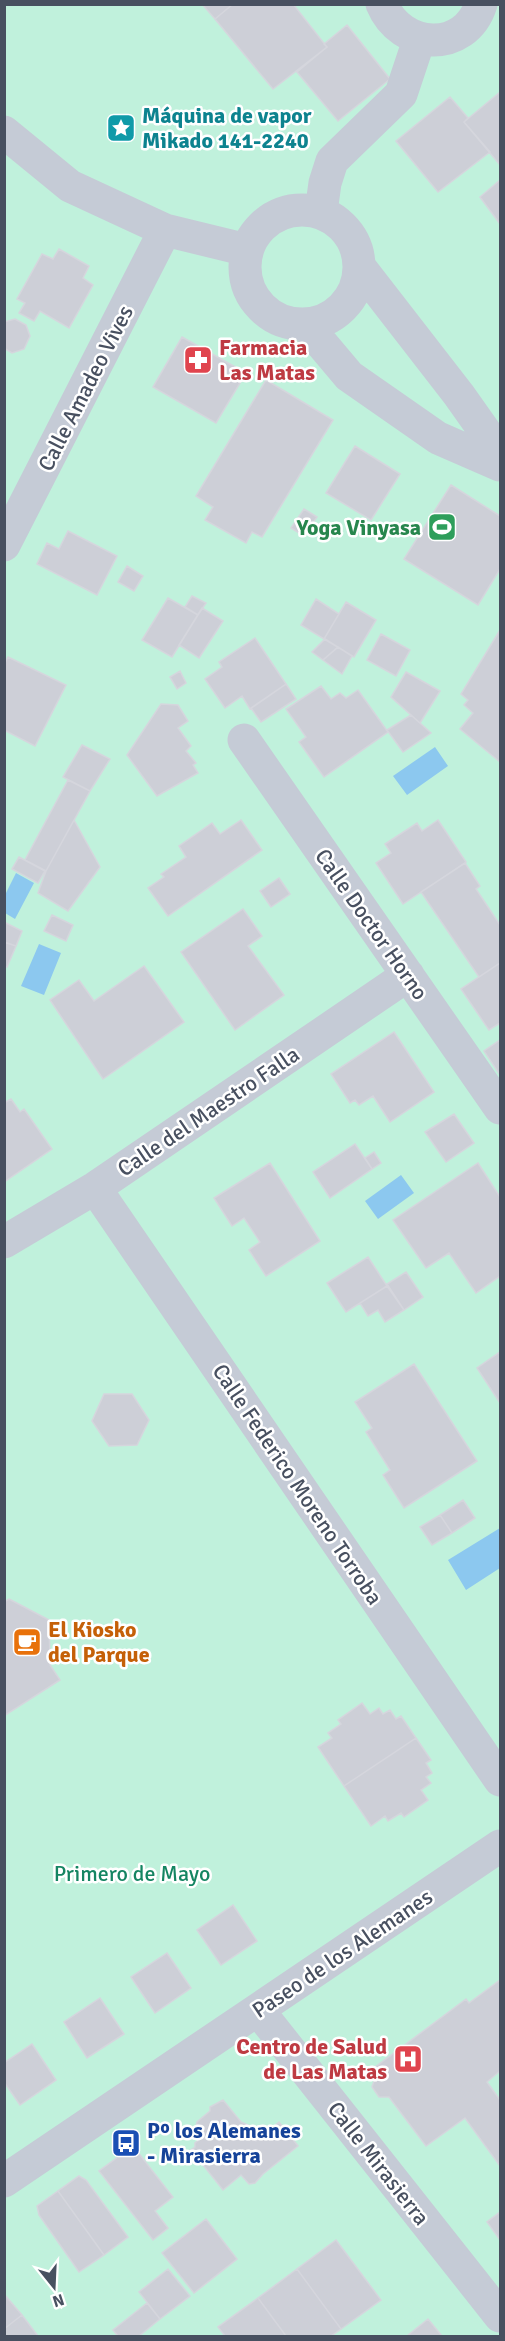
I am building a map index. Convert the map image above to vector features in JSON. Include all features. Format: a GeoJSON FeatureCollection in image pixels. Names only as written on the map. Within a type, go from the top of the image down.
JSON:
{"type":"FeatureCollection","features":[{"type":"Feature","properties":{"kind":"street"},"geometry":{"type":"LineString","coordinates":[[382,4],[387,17],[401,31],[419,40],[442,40],[462,31],[478,15],[481,4]]}},
{"type":"Feature","properties":{"kind":"street"},"geometry":{"type":"LineString","coordinates":[[321,213],[325,183],[332,161],[401,94],[419,40]]}},
{"type":"Feature","properties":{"kind":"street"},"geometry":{"type":"LineString","coordinates":[[4,132],[70,186],[165,230],[247,250]]}},
{"type":"Feature","properties":{"kind":"street"},"geometry":{"type":"LineString","coordinates":[[296,210],[321,213],[335,220],[348,232],[356,248],[359,266],[356,287],[345,306],[327,318],[306,325],[284,322],[264,311],[250,293],[244,272],[247,250],[257,230],[275,216],[296,210]]}},
{"type":"Feature","properties":{"kind":"street","name":"Calle Amadeo Vives"},"geometry":{"type":"LineString","coordinates":[[4,545],[165,230]]}},
{"type":"Feature","properties":{"kind":"street"},"geometry":{"type":"LineString","coordinates":[[359,266],[459,394],[501,453]]}},
{"type":"Feature","properties":{"kind":"street"},"geometry":{"type":"LineString","coordinates":[[306,325],[349,376],[438,438],[501,465]]}},
{"type":"Feature","properties":{"kind":"street","name":"Calle Doctor Horno"},"geometry":{"type":"LineString","coordinates":[[244,740],[501,1108]]}},
{"type":"Feature","properties":{"kind":"street","name":"Calle del Maestro Falla"},"geometry":{"type":"LineString","coordinates":[[4,1242],[95,1188],[408,975]]}},
{"type":"Feature","properties":{"kind":"street","name":"Calle Federico Moreno Torroba"},"geometry":{"type":"LineString","coordinates":[[95,1188],[501,1780]]}},
{"type":"Feature","properties":{"kind":"street","name":"Paseo de los Alemanes"},"geometry":{"type":"LineString","coordinates":[[4,2181],[501,1846]]}},
{"type":"Feature","properties":{"kind":"street","name":"Calle Mirasierra"},"geometry":{"type":"LineString","coordinates":[[258,2010],[501,2316]]}},
{"type":"Feature","properties":{"kind":"green space","name":"Primero de Mayo"},"geometry":{"type":"Polygon","coordinates":[[[5,5],[500,5],[500,2336],[5,2336],[5,5]]]}},
{"type":"Feature","properties":{"kind":"water"},"geometry":{"type":"Polygon","coordinates":[[[435,747],[448,766],[407,795],[393,776],[435,747]]]}},
{"type":"Feature","properties":{"kind":"water"},"geometry":{"type":"Polygon","coordinates":[[[16,873],[34,883],[15,919],[5,913],[5,895],[16,873]]]}},
{"type":"Feature","properties":{"kind":"water"},"geometry":{"type":"Polygon","coordinates":[[[39,944],[61,953],[44,995],[21,986],[39,944]]]}},
{"type":"Feature","properties":{"kind":"water"},"geometry":{"type":"Polygon","coordinates":[[[401,1175],[414,1193],[378,1219],[365,1201],[401,1175]]]}},
{"type":"Feature","properties":{"kind":"water"},"geometry":{"type":"Polygon","coordinates":[[[500,1528],[500,1568],[466,1590],[448,1560],[500,1528]]]}},
{"type":"Feature","properties":{"kind":"building"},"geometry":{"type":"Polygon","coordinates":[[[202,4],[233,4],[215,19],[202,4]]]}},
{"type":"Feature","properties":{"kind":"building"},"geometry":{"type":"Polygon","coordinates":[[[233,4],[293,4],[327,47],[273,89],[215,19],[233,4]]]}},
{"type":"Feature","properties":{"kind":"building"},"geometry":{"type":"Polygon","coordinates":[[[347,25],[390,79],[338,121],[297,72],[327,47],[324,44],[347,25]]]}},
{"type":"Feature","properties":{"kind":"building"},"geometry":{"type":"Polygon","coordinates":[[[500,92],[500,165],[464,122],[500,92]]]}},
{"type":"Feature","properties":{"kind":"building"},"geometry":{"type":"Polygon","coordinates":[[[450,97],[468,118],[464,122],[490,152],[438,192],[396,141],[450,97]]]}},
{"type":"Feature","properties":{"kind":"building"},"geometry":{"type":"Polygon","coordinates":[[[500,180],[500,224],[480,197],[500,180]]]}},
{"type":"Feature","properties":{"kind":"building"},"geometry":{"type":"Polygon","coordinates":[[[59,249],[89,266],[83,278],[93,285],[69,328],[40,311],[34,321],[19,313],[25,303],[17,299],[42,254],[53,259],[59,249]]]}},
{"type":"Feature","properties":{"kind":"building"},"geometry":{"type":"Polygon","coordinates":[[[15,319],[26,325],[30,336],[24,349],[12,353],[4,348],[4,322],[15,319]]]}},
{"type":"Feature","properties":{"kind":"building"},"geometry":{"type":"Polygon","coordinates":[[[182,337],[246,373],[216,423],[153,387],[182,337]]]}},
{"type":"Feature","properties":{"kind":"building"},"geometry":{"type":"Polygon","coordinates":[[[266,380],[333,420],[262,537],[252,532],[246,543],[205,520],[213,507],[196,496],[266,380]]]}},
{"type":"Feature","properties":{"kind":"building"},"geometry":{"type":"Polygon","coordinates":[[[355,446],[400,474],[371,520],[326,493],[355,446]]]}},
{"type":"Feature","properties":{"kind":"building"},"geometry":{"type":"Polygon","coordinates":[[[451,485],[500,516],[500,569],[478,605],[404,559],[451,485]]]}},
{"type":"Feature","properties":{"kind":"building"},"geometry":{"type":"Polygon","coordinates":[[[304,509],[317,517],[304,536],[291,528],[304,509]]]}},
{"type":"Feature","properties":{"kind":"building"},"geometry":{"type":"Polygon","coordinates":[[[68,531],[117,556],[97,595],[37,564],[47,543],[59,549],[68,531]]]}},
{"type":"Feature","properties":{"kind":"building"},"geometry":{"type":"Polygon","coordinates":[[[127,566],[143,576],[134,591],[118,582],[127,566]]]}},
{"type":"Feature","properties":{"kind":"building"},"geometry":{"type":"Polygon","coordinates":[[[192,596],[206,603],[198,615],[185,607],[192,596]]]}},
{"type":"Feature","properties":{"kind":"building"},"geometry":{"type":"Polygon","coordinates":[[[168,598],[198,615],[172,657],[142,640],[168,598]]]}},
{"type":"Feature","properties":{"kind":"building"},"geometry":{"type":"Polygon","coordinates":[[[316,599],[339,614],[324,639],[301,625],[316,599]]]}},
{"type":"Feature","properties":{"kind":"building"},"geometry":{"type":"Polygon","coordinates":[[[346,602],[376,620],[354,657],[324,639],[346,602]]]}},
{"type":"Feature","properties":{"kind":"building"},"geometry":{"type":"Polygon","coordinates":[[[202,608],[223,621],[199,658],[179,645],[202,608]]]}},
{"type":"Feature","properties":{"kind":"building"},"geometry":{"type":"Polygon","coordinates":[[[500,630],[500,762],[460,729],[473,713],[464,705],[468,700],[461,694],[500,630]]]}},
{"type":"Feature","properties":{"kind":"building"},"geometry":{"type":"Polygon","coordinates":[[[381,634],[410,650],[396,676],[367,660],[381,634]]]}},
{"type":"Feature","properties":{"kind":"building"},"geometry":{"type":"Polygon","coordinates":[[[255,638],[286,684],[250,709],[242,696],[225,708],[205,679],[222,667],[219,662],[255,638]]]}},
{"type":"Feature","properties":{"kind":"building"},"geometry":{"type":"Polygon","coordinates":[[[325,639],[338,647],[323,660],[312,652],[325,639]]]}},
{"type":"Feature","properties":{"kind":"building"},"geometry":{"type":"Polygon","coordinates":[[[338,647],[352,656],[342,674],[323,660],[338,647]]]}},
{"type":"Feature","properties":{"kind":"building"},"geometry":{"type":"Polygon","coordinates":[[[8,657],[66,685],[35,746],[4,730],[4,665],[8,657]]]}},
{"type":"Feature","properties":{"kind":"building"},"geometry":{"type":"Polygon","coordinates":[[[180,671],[186,683],[177,689],[170,677],[180,671]]]}},
{"type":"Feature","properties":{"kind":"building"},"geometry":{"type":"Polygon","coordinates":[[[406,672],[440,691],[420,723],[391,697],[406,672]]]}},
{"type":"Feature","properties":{"kind":"building"},"geometry":{"type":"Polygon","coordinates":[[[286,684],[296,699],[261,722],[251,708],[286,684]]]}},
{"type":"Feature","properties":{"kind":"building"},"geometry":{"type":"Polygon","coordinates":[[[321,686],[331,699],[340,693],[346,698],[358,690],[388,732],[324,777],[299,742],[306,737],[286,709],[321,686]]]}},
{"type":"Feature","properties":{"kind":"building"},"geometry":{"type":"Polygon","coordinates":[[[161,704],[178,705],[188,721],[178,728],[191,746],[186,751],[196,763],[193,765],[198,773],[157,796],[127,755],[161,704]]]}},
{"type":"Feature","properties":{"kind":"building"},"geometry":{"type":"Polygon","coordinates":[[[411,715],[431,733],[403,752],[387,730],[411,715]]]}},
{"type":"Feature","properties":{"kind":"building"},"geometry":{"type":"Polygon","coordinates":[[[82,745],[110,759],[90,791],[63,777],[82,745]]]}},
{"type":"Feature","properties":{"kind":"building"},"geometry":{"type":"Polygon","coordinates":[[[68,780],[90,791],[46,871],[25,860],[68,780]]]}},
{"type":"Feature","properties":{"kind":"building"},"geometry":{"type":"Polygon","coordinates":[[[74,820],[100,867],[68,911],[38,893],[46,871],[74,820]]]}},
{"type":"Feature","properties":{"kind":"building"},"geometry":{"type":"Polygon","coordinates":[[[241,820],[262,850],[168,916],[148,888],[164,877],[161,874],[186,857],[179,846],[212,823],[220,834],[241,820]]]}},
{"type":"Feature","properties":{"kind":"building"},"geometry":{"type":"Polygon","coordinates":[[[438,820],[466,862],[403,904],[376,863],[391,853],[385,844],[417,823],[422,831],[438,820]]]}},
{"type":"Feature","properties":{"kind":"building"},"geometry":{"type":"Polygon","coordinates":[[[19,857],[45,871],[38,883],[12,869],[19,857]]]}},
{"type":"Feature","properties":{"kind":"building"},"geometry":{"type":"Polygon","coordinates":[[[465,863],[480,886],[476,889],[500,925],[500,963],[479,977],[421,892],[465,863]]]}},
{"type":"Feature","properties":{"kind":"building"},"geometry":{"type":"Polygon","coordinates":[[[279,878],[290,894],[271,907],[260,891],[279,878]]]}},
{"type":"Feature","properties":{"kind":"building"},"geometry":{"type":"Polygon","coordinates":[[[243,909],[262,936],[248,946],[284,995],[235,1030],[181,952],[243,909]]]}},
{"type":"Feature","properties":{"kind":"building"},"geometry":{"type":"Polygon","coordinates":[[[52,915],[73,925],[66,941],[44,931],[52,915]]]}},
{"type":"Feature","properties":{"kind":"building"},"geometry":{"type":"Polygon","coordinates":[[[4,922],[22,931],[16,946],[4,942],[4,922]]]}},
{"type":"Feature","properties":{"kind":"building"},"geometry":{"type":"Polygon","coordinates":[[[4,942],[16,946],[7,967],[4,966],[4,942]]]}},
{"type":"Feature","properties":{"kind":"building"},"geometry":{"type":"Polygon","coordinates":[[[500,963],[500,1023],[489,1030],[461,989],[500,963]]]}},
{"type":"Feature","properties":{"kind":"building"},"geometry":{"type":"Polygon","coordinates":[[[144,966],[184,1022],[103,1079],[50,1000],[79,980],[94,1001],[144,966]]]}},
{"type":"Feature","properties":{"kind":"building"},"geometry":{"type":"Polygon","coordinates":[[[394,1032],[434,1092],[390,1122],[373,1096],[359,1105],[355,1100],[350,1103],[331,1074],[394,1032]]]}},
{"type":"Feature","properties":{"kind":"building"},"geometry":{"type":"Polygon","coordinates":[[[500,1040],[500,1075],[484,1051],[500,1040]]]}},
{"type":"Feature","properties":{"kind":"building"},"geometry":{"type":"Polygon","coordinates":[[[11,1099],[20,1112],[24,1109],[52,1149],[4,1182],[4,1103],[11,1099]]]}},
{"type":"Feature","properties":{"kind":"building"},"geometry":{"type":"Polygon","coordinates":[[[454,1114],[474,1143],[446,1162],[425,1132],[454,1114]]]}},
{"type":"Feature","properties":{"kind":"building"},"geometry":{"type":"Polygon","coordinates":[[[355,1144],[372,1169],[330,1198],[313,1172],[355,1144]]]}},
{"type":"Feature","properties":{"kind":"building"},"geometry":{"type":"Polygon","coordinates":[[[374,1152],[381,1163],[372,1169],[365,1158],[374,1152]]]}},
{"type":"Feature","properties":{"kind":"building"},"geometry":{"type":"Polygon","coordinates":[[[270,1163],[320,1241],[266,1276],[249,1250],[260,1242],[244,1218],[232,1226],[214,1198],[270,1163]]]}},
{"type":"Feature","properties":{"kind":"building"},"geometry":{"type":"Polygon","coordinates":[[[478,1163],[500,1197],[500,1276],[476,1293],[449,1253],[426,1268],[393,1220],[478,1163]]]}},
{"type":"Feature","properties":{"kind":"building"},"geometry":{"type":"Polygon","coordinates":[[[368,1257],[387,1286],[346,1312],[327,1283],[368,1257]]]}},
{"type":"Feature","properties":{"kind":"building"},"geometry":{"type":"Polygon","coordinates":[[[406,1272],[423,1297],[404,1310],[387,1284],[406,1272]]]}},
{"type":"Feature","properties":{"kind":"building"},"geometry":{"type":"Polygon","coordinates":[[[387,1286],[404,1310],[385,1322],[378,1310],[368,1316],[360,1303],[387,1286]]]}},
{"type":"Feature","properties":{"kind":"building"},"geometry":{"type":"Polygon","coordinates":[[[500,1352],[500,1403],[477,1368],[500,1352]]]}},
{"type":"Feature","properties":{"kind":"building"},"geometry":{"type":"Polygon","coordinates":[[[414,1364],[477,1461],[404,1508],[383,1475],[390,1470],[366,1432],[372,1428],[355,1402],[414,1364]]]}},
{"type":"Feature","properties":{"kind":"building"},"geometry":{"type":"Polygon","coordinates":[[[104,1394],[132,1394],[149,1420],[137,1445],[109,1446],[92,1421],[104,1394]]]}},
{"type":"Feature","properties":{"kind":"building"},"geometry":{"type":"Polygon","coordinates":[[[463,1500],[475,1518],[452,1533],[440,1515],[463,1500]]]}},
{"type":"Feature","properties":{"kind":"building"},"geometry":{"type":"Polygon","coordinates":[[[440,1515],[452,1533],[432,1545],[420,1527],[440,1515]]]}},
{"type":"Feature","properties":{"kind":"building","name":"El Kiosko del Parque"},"geometry":{"type":"Polygon","coordinates":[[[9,1599],[49,1620],[50,1665],[60,1680],[4,1716],[4,1602],[9,1599]]]}},
{"type":"Feature","properties":{"kind":"building"},"geometry":{"type":"Polygon","coordinates":[[[362,1703],[370,1714],[379,1708],[383,1714],[390,1710],[396,1719],[401,1716],[416,1738],[344,1786],[318,1747],[332,1738],[328,1733],[341,1724],[338,1720],[362,1703]]]}},
{"type":"Feature","properties":{"kind":"building"},"geometry":{"type":"Polygon","coordinates":[[[416,1738],[431,1760],[426,1763],[432,1773],[426,1777],[431,1783],[421,1790],[428,1800],[404,1817],[401,1813],[388,1821],[385,1816],[371,1826],[344,1786],[416,1738]]]}},
{"type":"Feature","properties":{"kind":"building"},"geometry":{"type":"Polygon","coordinates":[[[233,1905],[257,1941],[221,1965],[197,1930],[233,1905]]]}},
{"type":"Feature","properties":{"kind":"building"},"geometry":{"type":"Polygon","coordinates":[[[167,1953],[191,1988],[155,2013],[131,1977],[167,1953]]]}},
{"type":"Feature","properties":{"kind":"building"},"geometry":{"type":"Polygon","coordinates":[[[500,1980],[500,2071],[487,2082],[500,2100],[500,2166],[465,2118],[426,2146],[389,2097],[379,2097],[372,2087],[375,2078],[370,2071],[466,1999],[469,2003],[500,1980]]]}},
{"type":"Feature","properties":{"kind":"building"},"geometry":{"type":"Polygon","coordinates":[[[100,1998],[124,2034],[87,2058],[64,2022],[100,1998]]]}},
{"type":"Feature","properties":{"kind":"building"},"geometry":{"type":"Polygon","coordinates":[[[32,2044],[56,2080],[20,2105],[4,2082],[4,2063],[32,2044]]]}},
{"type":"Feature","properties":{"kind":"building"},"geometry":{"type":"Polygon","coordinates":[[[223,2100],[241,2122],[250,2126],[249,2137],[256,2141],[279,2122],[298,2146],[255,2183],[249,2184],[241,2175],[223,2190],[191,2150],[195,2147],[195,2143],[206,2138],[196,2126],[197,2122],[210,2111],[210,2107],[223,2100]]]}},
{"type":"Feature","properties":{"kind":"building"},"geometry":{"type":"Polygon","coordinates":[[[133,2146],[173,2197],[155,2211],[168,2228],[153,2240],[99,2171],[133,2146]]]}},
{"type":"Feature","properties":{"kind":"building"},"geometry":{"type":"Polygon","coordinates":[[[79,2176],[86,2180],[128,2237],[104,2255],[58,2191],[79,2176]]]}},
{"type":"Feature","properties":{"kind":"building"},"geometry":{"type":"Polygon","coordinates":[[[58,2191],[104,2255],[79,2272],[39,2215],[37,2206],[58,2191]]]}},
{"type":"Feature","properties":{"kind":"building"},"geometry":{"type":"Polygon","coordinates":[[[500,2212],[500,2240],[487,2222],[500,2212]]]}},
{"type":"Feature","properties":{"kind":"building"},"geometry":{"type":"Polygon","coordinates":[[[206,2219],[237,2259],[194,2293],[162,2253],[206,2219]]]}},
{"type":"Feature","properties":{"kind":"building"},"geometry":{"type":"Polygon","coordinates":[[[336,2240],[381,2300],[341,2329],[297,2269],[336,2240]]]}},
{"type":"Feature","properties":{"kind":"building"},"geometry":{"type":"Polygon","coordinates":[[[168,2269],[190,2296],[160,2319],[139,2292],[168,2269]]]}},
{"type":"Feature","properties":{"kind":"building"},"geometry":{"type":"Polygon","coordinates":[[[297,2269],[341,2329],[331,2336],[286,2336],[258,2298],[297,2269]]]}},
{"type":"Feature","properties":{"kind":"building"},"geometry":{"type":"Polygon","coordinates":[[[4,2294],[22,2315],[4,2329],[4,2294]]]}},
{"type":"Feature","properties":{"kind":"building"},"geometry":{"type":"Polygon","coordinates":[[[258,2298],[286,2336],[225,2336],[218,2327],[258,2298]]]}},
{"type":"Feature","properties":{"kind":"building"},"geometry":{"type":"Polygon","coordinates":[[[147,2303],[160,2319],[139,2336],[118,2336],[113,2330],[147,2303]]]}},
{"type":"Feature","properties":{"kind":"building"},"geometry":{"type":"Polygon","coordinates":[[[22,2315],[38,2336],[4,2336],[4,2329],[22,2315]]]}},
{"type":"Feature","properties":{"kind":"building"},"geometry":{"type":"Polygon","coordinates":[[[428,2319],[442,2336],[407,2336],[428,2319]]]}},
{"type":"Feature","properties":{"kind":"place","name":"Máquina de vapor Mikado 141-2240"},"geometry":{"type":"Point","coordinates":[121,128]}},
{"type":"Feature","properties":{"kind":"place","name":"Farmacia Las Matas"},"geometry":{"type":"Point","coordinates":[198,360]}},
{"type":"Feature","properties":{"kind":"place","name":"Yoga Vinyasa"},"geometry":{"type":"Point","coordinates":[442,527]}},
{"type":"Feature","properties":{"kind":"place","name":"El Kiosko del Parque"},"geometry":{"type":"Point","coordinates":[27,1642]}},
{"type":"Feature","properties":{"kind":"place","name":"Centro de Salud de Las Matas"},"geometry":{"type":"Point","coordinates":[408,2059]}},
{"type":"Feature","properties":{"kind":"place","name":"Pº los Alemanes - Mirasierra"},"geometry":{"type":"Point","coordinates":[126,2143]}}]}
